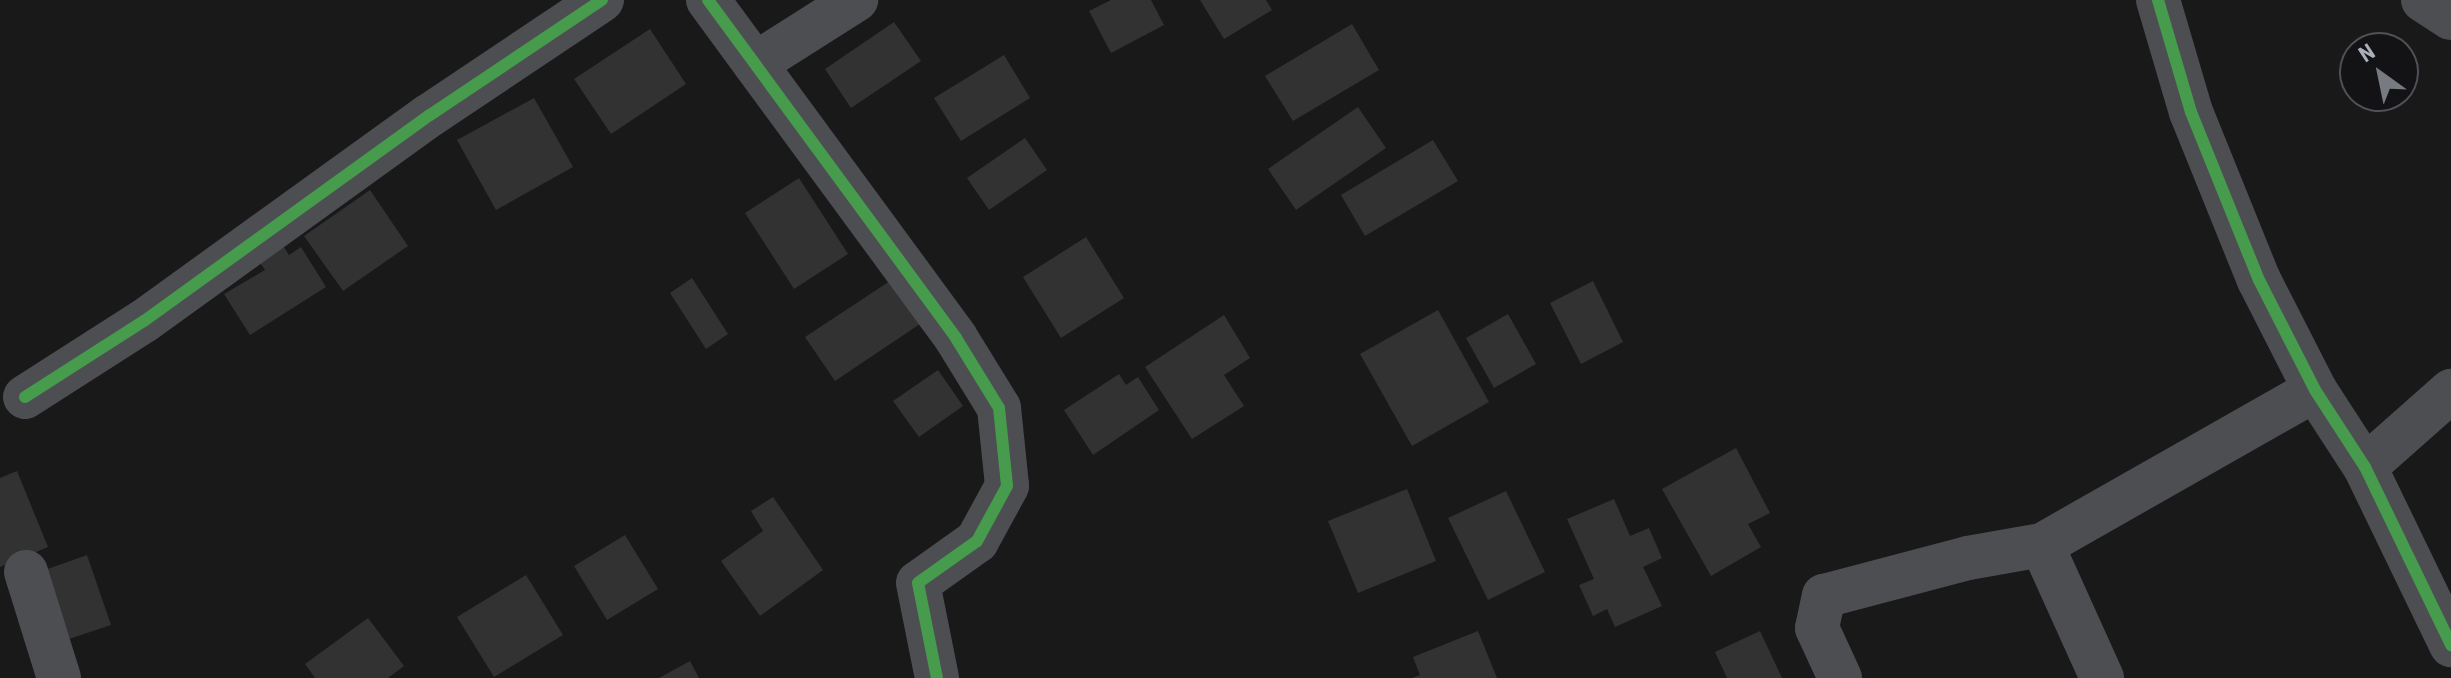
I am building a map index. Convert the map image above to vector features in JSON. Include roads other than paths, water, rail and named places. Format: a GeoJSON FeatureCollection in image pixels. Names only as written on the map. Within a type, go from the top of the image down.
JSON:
{"type":"FeatureCollection","features":[{"type":"Feature","properties":{"kind":"street"},"geometry":{"type":"LineString","coordinates":[[25,397],[144,321],[430,115],[602,0]]}},
{"type":"Feature","properties":{"kind":"street"},"geometry":{"type":"LineString","coordinates":[[708,0],[956,338],[999,408],[1007,486],[977,541],[918,583],[937,678]]}},
{"type":"Feature","properties":{"kind":"street"},"geometry":{"type":"LineString","coordinates":[[755,64],[856,0]]}},
{"type":"Feature","properties":{"kind":"street"},"geometry":{"type":"LineString","coordinates":[[2158,0],[2197,126],[2259,280],[2315,390],[2365,467],[2451,645]]}},
{"type":"Feature","properties":{"kind":"street"},"geometry":{"type":"LineString","coordinates":[[2423,0],[2451,18]]}},
{"type":"Feature","properties":{"kind":"street"},"geometry":{"type":"LineString","coordinates":[[1840,678],[1817,628],[1824,596],[1968,558],[2042,545],[2315,390]]}},
{"type":"Feature","properties":{"kind":"street"},"geometry":{"type":"LineString","coordinates":[[2365,467],[2451,391]]}},
{"type":"Feature","properties":{"kind":"street"},"geometry":{"type":"LineString","coordinates":[[2042,545],[2102,678]]}},
{"type":"Feature","properties":{"kind":"street"},"geometry":{"type":"LineString","coordinates":[[26,572],[59,678]]}}]}
